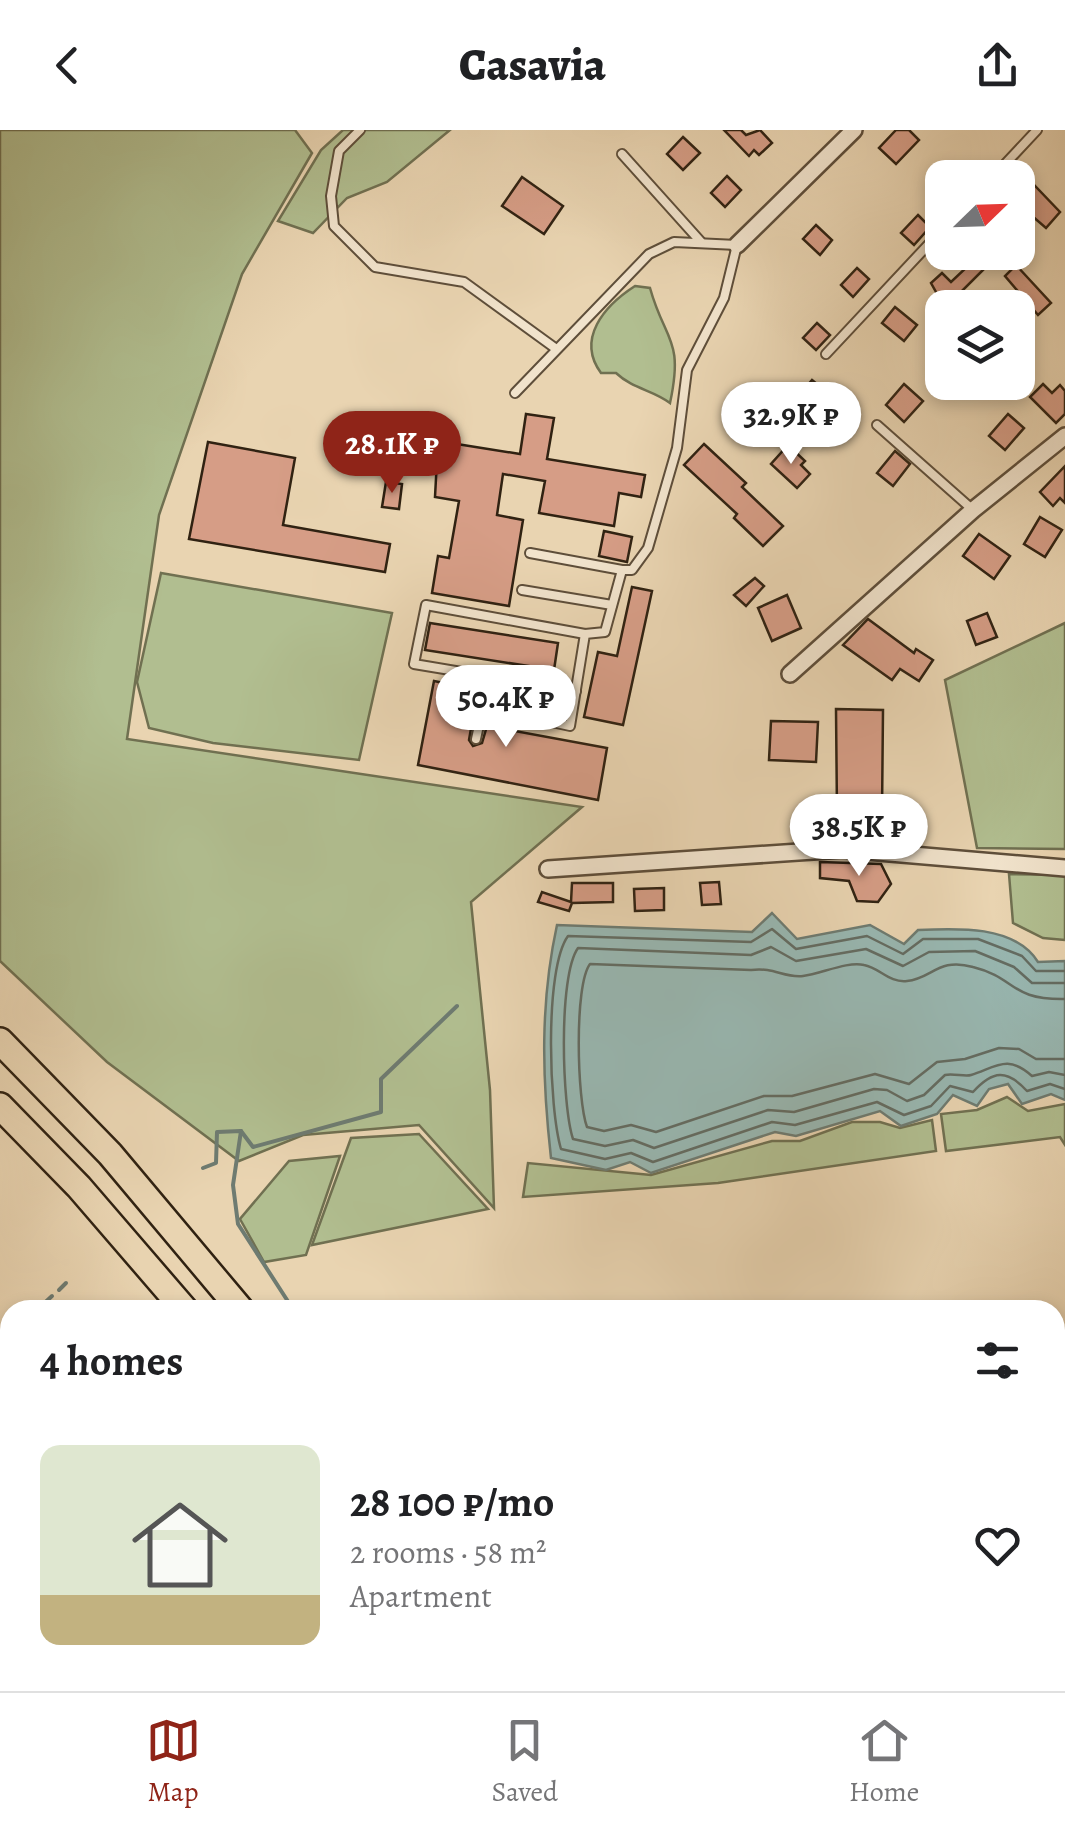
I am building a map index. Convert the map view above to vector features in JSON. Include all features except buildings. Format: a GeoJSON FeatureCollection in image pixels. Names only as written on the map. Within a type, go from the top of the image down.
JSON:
{"type":"FeatureCollection","features":[{"type":"Feature","properties":{"kind":"highway"},"geometry":{"type":"LineString","coordinates":[[0,1041],[110,1154],[233,1300]]}},
{"type":"Feature","properties":{"kind":"highway"},"geometry":{"type":"LineString","coordinates":[[0,1106],[80,1187],[176,1300]]}},
{"type":"Feature","properties":{"kind":"street"},"geometry":{"type":"LineString","coordinates":[[737,244],[854,130]]}},
{"type":"Feature","properties":{"kind":"street"},"geometry":{"type":"LineString","coordinates":[[790,674],[973,510],[1065,436]]}},
{"type":"Feature","properties":{"kind":"street"},"geometry":{"type":"LineString","coordinates":[[548,869],[843,848],[1065,868]]}},
{"type":"Feature","properties":{"kind":"lane"},"geometry":{"type":"LineString","coordinates":[[360,130],[339,151],[331,196],[334,226],[376,267],[464,282],[556,348]]}},
{"type":"Feature","properties":{"kind":"lane"},"geometry":{"type":"LineString","coordinates":[[1009,160],[1037,130]]}},
{"type":"Feature","properties":{"kind":"lane"},"geometry":{"type":"LineString","coordinates":[[622,154],[702,242]]}},
{"type":"Feature","properties":{"kind":"lane"},"geometry":{"type":"LineString","coordinates":[[515,393],[650,254],[674,242],[737,244],[724,298],[686,370],[678,448],[648,548],[632,570],[530,553]]}},
{"type":"Feature","properties":{"kind":"lane"},"geometry":{"type":"LineString","coordinates":[[826,354],[925,248]]}},
{"type":"Feature","properties":{"kind":"lane"},"geometry":{"type":"LineString","coordinates":[[877,425],[973,510]]}},
{"type":"Feature","properties":{"kind":"lane"},"geometry":{"type":"LineString","coordinates":[[576,691],[414,664],[426,605],[586,634],[605,632],[622,570]]}},
{"type":"Feature","properties":{"kind":"lane"},"geometry":{"type":"LineString","coordinates":[[522,590],[612,606]]}},
{"type":"Feature","properties":{"kind":"lane"},"geometry":{"type":"LineString","coordinates":[[476,739],[483,707],[570,726],[586,634]]}},
{"type":"Feature","properties":{"kind":"green space"},"geometry":{"type":"Polygon","coordinates":[[[0,130],[295,130],[312,153],[242,274],[159,515],[127,739],[582,807],[471,902],[490,1090],[494,1208],[419,1125],[303,1135],[239,1161],[107,1062],[0,961],[0,130]]]}},
{"type":"Feature","properties":{"kind":"green space"},"geometry":{"type":"Polygon","coordinates":[[[343,130],[450,130],[387,182],[347,198],[313,233],[278,221],[321,150],[343,130]]]}},
{"type":"Feature","properties":{"kind":"green space"},"geometry":{"type":"Polygon","coordinates":[[[635,286],[650,288],[671,341],[675,365],[670,403],[616,373],[601,373],[594,360],[591,348],[597,324],[613,303],[635,286]]]}},
{"type":"Feature","properties":{"kind":"green space"},"geometry":{"type":"Polygon","coordinates":[[[161,573],[392,613],[359,760],[213,743],[149,728],[137,682],[161,573]]]}},
{"type":"Feature","properties":{"kind":"green space"},"geometry":{"type":"Polygon","coordinates":[[[1065,623],[1065,849],[977,848],[945,680],[1065,623]]]}},
{"type":"Feature","properties":{"kind":"green space"},"geometry":{"type":"Polygon","coordinates":[[[1009,874],[1065,875],[1065,940],[1043,938],[1013,923],[1009,874]]]}},
{"type":"Feature","properties":{"kind":"green space"},"geometry":{"type":"Polygon","coordinates":[[[1007,1097],[1028,1111],[1065,1104],[1065,1145],[1060,1137],[946,1151],[941,1114],[977,1110],[1007,1097]]]}},
{"type":"Feature","properties":{"kind":"green space"},"geometry":{"type":"Polygon","coordinates":[[[932,1120],[936,1151],[718,1183],[523,1197],[528,1163],[651,1175],[772,1141],[800,1141],[852,1122],[880,1122],[900,1128],[932,1120]]]}},
{"type":"Feature","properties":{"kind":"green space"},"geometry":{"type":"Polygon","coordinates":[[[419,1134],[488,1209],[312,1245],[351,1138],[419,1134]]]}},
{"type":"Feature","properties":{"kind":"green space"},"geometry":{"type":"Polygon","coordinates":[[[340,1156],[306,1255],[264,1262],[240,1219],[289,1161],[340,1156]]]}},
{"type":"Feature","properties":{"kind":"water"},"geometry":{"type":"Polygon","coordinates":[[[772,913],[797,939],[870,925],[904,944],[918,930],[967,929],[1015,941],[1038,962],[1065,961],[1065,1100],[1051,1094],[1022,1104],[1008,1084],[989,1089],[977,1106],[953,1095],[937,1114],[901,1126],[880,1111],[796,1136],[775,1132],[651,1173],[630,1162],[606,1170],[551,1158],[544,1041],[557,925],[752,932],[772,913]]]}},
{"type":"Feature","properties":{"kind":"waterway"},"geometry":{"type":"LineString","coordinates":[[203,1168],[216,1163],[217,1132],[241,1131],[253,1147],[381,1112],[381,1079],[457,1006]]}},
{"type":"Feature","properties":{"kind":"waterway"},"geometry":{"type":"LineString","coordinates":[[241,1131],[233,1185],[238,1224],[287,1300]]}},
{"type":"Feature","properties":{"kind":"waterway"},"geometry":{"type":"LineString","coordinates":[[59,1290],[66,1283]]}},
{"type":"Feature","properties":{"kind":"waterway"},"geometry":{"type":"LineString","coordinates":[[48,1300],[52,1296]]}}]}
